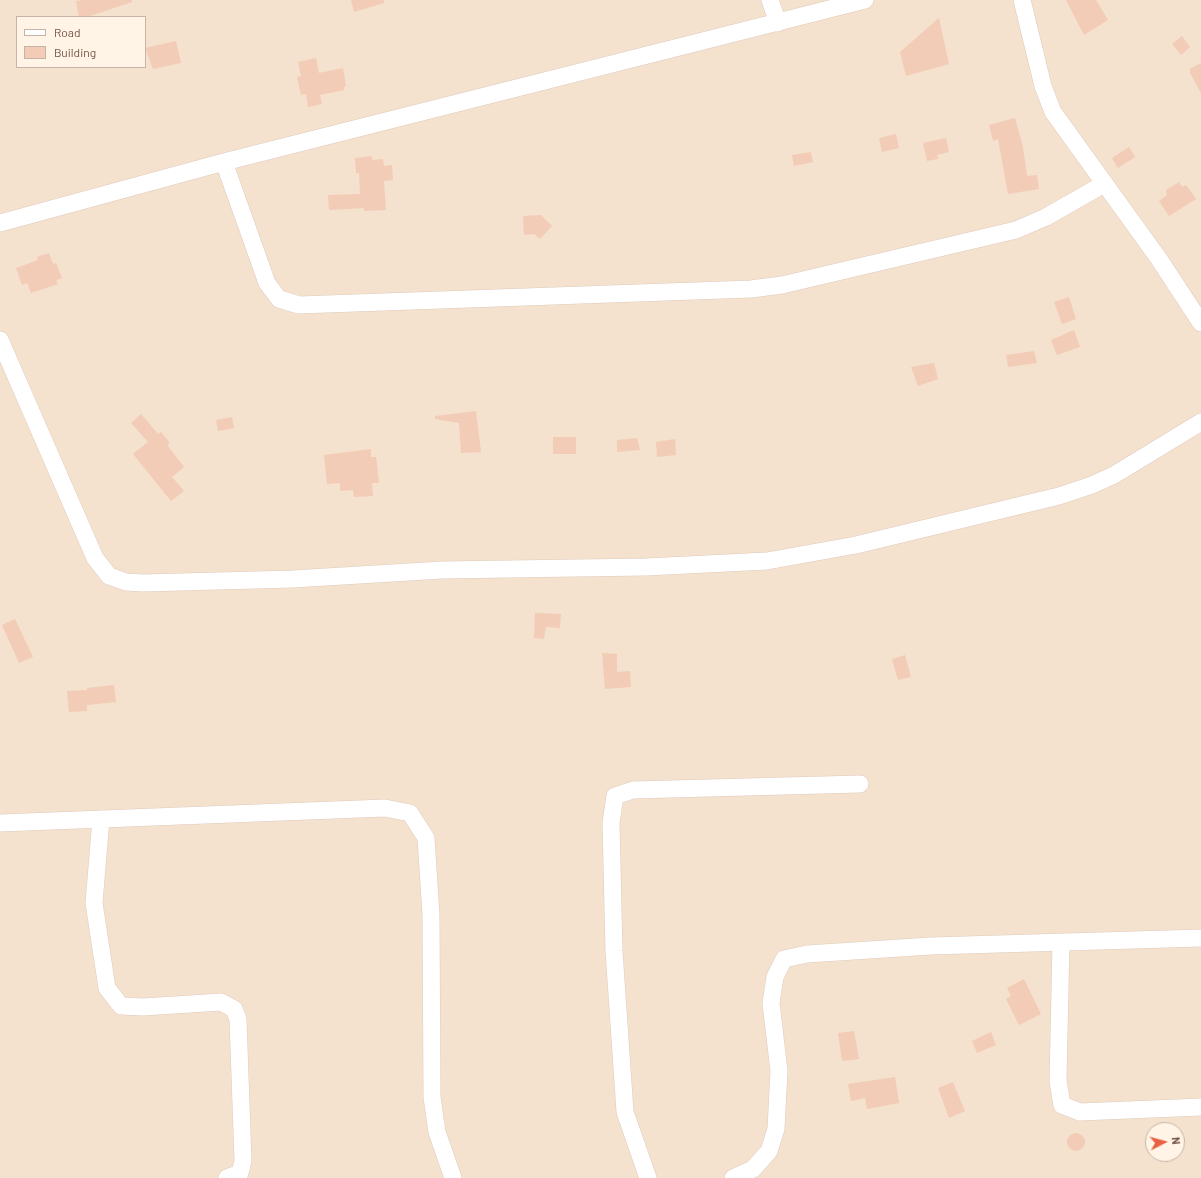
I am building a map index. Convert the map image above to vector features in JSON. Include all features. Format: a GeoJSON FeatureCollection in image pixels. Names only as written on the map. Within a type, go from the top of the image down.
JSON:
{"type":"FeatureCollection","features":[{"type":"Feature","properties":{"kind":"street"},"geometry":{"type":"LineString","coordinates":[[770,0],[778,23]]}},
{"type":"Feature","properties":{"kind":"street"},"geometry":{"type":"LineString","coordinates":[[0,223],[224,162],[865,0]]}},
{"type":"Feature","properties":{"kind":"street"},"geometry":{"type":"LineString","coordinates":[[1022,0],[1048,101],[1053,112],[1159,259],[1201,323]]}},
{"type":"Feature","properties":{"kind":"street"},"geometry":{"type":"LineString","coordinates":[[224,162],[267,284],[279,299],[299,305],[751,289],[782,285],[1016,230],[1040,220],[1104,184]]}},
{"type":"Feature","properties":{"kind":"street"},"geometry":{"type":"LineString","coordinates":[[0,340],[95,558],[109,576],[126,582],[293,580],[442,570],[646,567],[767,561],[856,545],[1058,496],[1092,485],[1114,475],[1201,422]]}},
{"type":"Feature","properties":{"kind":"street"},"geometry":{"type":"LineString","coordinates":[[648,1178],[625,1112],[614,951],[612,822],[615,796],[633,790],[860,784]]}},
{"type":"Feature","properties":{"kind":"street"},"geometry":{"type":"LineString","coordinates":[[0,823],[385,808],[410,813],[426,838],[431,915],[432,1097],[437,1132],[453,1178]]}},
{"type":"Feature","properties":{"kind":"street"},"geometry":{"type":"LineString","coordinates":[[101,819],[94,903],[107,988],[121,1006],[143,1007],[221,1002],[234,1009],[238,1019],[243,1161],[240,1173],[227,1178]]}},
{"type":"Feature","properties":{"kind":"street"},"geometry":{"type":"LineString","coordinates":[[733,1178],[753,1169],[769,1151],[776,1129],[778,1071],[771,1003],[775,977],[784,959],[814,953],[931,946],[1201,938]]}},
{"type":"Feature","properties":{"kind":"street"},"geometry":{"type":"LineString","coordinates":[[1061,943],[1058,1081],[1062,1105],[1080,1112],[1201,1106]]}},
{"type":"Feature","properties":{"kind":"shaded area"},"geometry":{"type":"Polygon","coordinates":[[[0,0],[1201,0],[1201,1178],[0,1178],[0,0]]]}},
{"type":"Feature","properties":{"kind":"building"},"geometry":{"type":"Polygon","coordinates":[[[132,0],[132,2],[90,16],[79,16],[76,1],[132,0]]]}},
{"type":"Feature","properties":{"kind":"building"},"geometry":{"type":"Polygon","coordinates":[[[351,0],[384,0],[384,3],[354,12],[351,0]]]}},
{"type":"Feature","properties":{"kind":"building"},"geometry":{"type":"Polygon","coordinates":[[[1066,0],[1096,0],[1108,20],[1084,35],[1066,0]]]}},
{"type":"Feature","properties":{"kind":"building"},"geometry":{"type":"Polygon","coordinates":[[[939,18],[949,64],[906,76],[900,52],[939,18]]]}},
{"type":"Feature","properties":{"kind":"building"},"geometry":{"type":"Polygon","coordinates":[[[1182,36],[1190,47],[1181,55],[1172,44],[1182,36]]]}},
{"type":"Feature","properties":{"kind":"building"},"geometry":{"type":"Polygon","coordinates":[[[176,41],[181,63],[153,69],[146,48],[176,41]]]}},
{"type":"Feature","properties":{"kind":"building"},"geometry":{"type":"Polygon","coordinates":[[[316,58],[319,73],[343,68],[346,86],[344,87],[344,90],[320,95],[322,104],[308,107],[306,94],[301,95],[297,77],[301,76],[298,62],[316,58]]]}},
{"type":"Feature","properties":{"kind":"building"},"geometry":{"type":"Polygon","coordinates":[[[1201,63],[1201,93],[1190,73],[1190,69],[1201,63]]]}},
{"type":"Feature","properties":{"kind":"building"},"geometry":{"type":"Polygon","coordinates":[[[1015,118],[1023,147],[1027,176],[1037,175],[1039,189],[1008,194],[998,139],[993,141],[989,125],[1015,118]]]}},
{"type":"Feature","properties":{"kind":"building"},"geometry":{"type":"Polygon","coordinates":[[[896,134],[899,148],[882,152],[879,138],[896,134]]]}},
{"type":"Feature","properties":{"kind":"building"},"geometry":{"type":"Polygon","coordinates":[[[946,138],[949,152],[937,155],[938,159],[927,161],[923,143],[946,138]]]}},
{"type":"Feature","properties":{"kind":"building"},"geometry":{"type":"Polygon","coordinates":[[[1129,147],[1135,157],[1118,168],[1112,158],[1129,147]]]}},
{"type":"Feature","properties":{"kind":"building"},"geometry":{"type":"Polygon","coordinates":[[[811,152],[813,162],[794,166],[792,155],[811,152]]]}},
{"type":"Feature","properties":{"kind":"building"},"geometry":{"type":"Polygon","coordinates":[[[372,156],[372,160],[383,159],[384,166],[392,165],[393,180],[384,181],[386,210],[364,211],[364,208],[329,210],[328,195],[360,194],[359,173],[356,173],[355,158],[372,156]]]}},
{"type":"Feature","properties":{"kind":"building"},"geometry":{"type":"Polygon","coordinates":[[[1179,182],[1182,187],[1186,185],[1196,199],[1169,216],[1159,201],[1167,195],[1166,190],[1179,182]]]}},
{"type":"Feature","properties":{"kind":"building"},"geometry":{"type":"Polygon","coordinates":[[[541,215],[552,226],[540,239],[534,234],[524,235],[523,216],[541,215]]]}},
{"type":"Feature","properties":{"kind":"building"},"geometry":{"type":"Polygon","coordinates":[[[49,253],[53,264],[56,263],[62,278],[56,281],[58,284],[31,293],[27,283],[22,285],[16,268],[38,260],[37,257],[49,253]]]}},
{"type":"Feature","properties":{"kind":"building"},"geometry":{"type":"Polygon","coordinates":[[[1069,297],[1076,319],[1062,324],[1054,302],[1069,297]]]}},
{"type":"Feature","properties":{"kind":"building"},"geometry":{"type":"Polygon","coordinates":[[[1074,330],[1080,347],[1057,355],[1051,340],[1074,330]]]}},
{"type":"Feature","properties":{"kind":"building"},"geometry":{"type":"Polygon","coordinates":[[[1034,351],[1037,363],[1008,367],[1006,355],[1034,351]]]}},
{"type":"Feature","properties":{"kind":"building"},"geometry":{"type":"Polygon","coordinates":[[[934,363],[938,379],[918,386],[911,367],[934,363]]]}},
{"type":"Feature","properties":{"kind":"building"},"geometry":{"type":"Polygon","coordinates":[[[476,411],[481,452],[461,453],[459,423],[435,419],[435,416],[476,411]]]}},
{"type":"Feature","properties":{"kind":"building"},"geometry":{"type":"Polygon","coordinates":[[[141,414],[158,434],[161,432],[170,443],[167,445],[184,467],[172,477],[184,491],[171,501],[133,454],[148,442],[131,423],[141,414]]]}},
{"type":"Feature","properties":{"kind":"building"},"geometry":{"type":"Polygon","coordinates":[[[232,417],[234,428],[218,431],[216,420],[232,417]]]}},
{"type":"Feature","properties":{"kind":"building"},"geometry":{"type":"Polygon","coordinates":[[[553,437],[576,437],[576,454],[553,454],[553,437]]]}},
{"type":"Feature","properties":{"kind":"building"},"geometry":{"type":"Polygon","coordinates":[[[637,438],[640,450],[617,452],[617,440],[637,438]]]}},
{"type":"Feature","properties":{"kind":"building"},"geometry":{"type":"Polygon","coordinates":[[[675,439],[676,455],[657,457],[656,442],[675,439]]]}},
{"type":"Feature","properties":{"kind":"building"},"geometry":{"type":"Polygon","coordinates":[[[371,449],[371,457],[376,457],[379,483],[372,483],[373,496],[354,497],[353,490],[340,491],[340,483],[327,484],[324,455],[371,449]]]}},
{"type":"Feature","properties":{"kind":"building"},"geometry":{"type":"Polygon","coordinates":[[[535,613],[561,614],[560,628],[546,627],[544,639],[534,638],[535,613]]]}},
{"type":"Feature","properties":{"kind":"building"},"geometry":{"type":"Polygon","coordinates":[[[15,619],[33,657],[19,663],[2,625],[15,619]]]}},
{"type":"Feature","properties":{"kind":"building"},"geometry":{"type":"Polygon","coordinates":[[[602,653],[617,654],[617,672],[630,671],[631,687],[605,689],[602,653]]]}},
{"type":"Feature","properties":{"kind":"building"},"geometry":{"type":"Polygon","coordinates":[[[905,655],[911,677],[898,680],[892,659],[905,655]]]}},
{"type":"Feature","properties":{"kind":"building"},"geometry":{"type":"Polygon","coordinates":[[[114,685],[116,702],[87,705],[87,711],[69,712],[67,691],[87,690],[87,688],[114,685]]]}},
{"type":"Feature","properties":{"kind":"building"},"geometry":{"type":"Polygon","coordinates":[[[1024,979],[1041,1014],[1019,1025],[1006,999],[1011,996],[1007,988],[1024,979]]]}},
{"type":"Feature","properties":{"kind":"building"},"geometry":{"type":"Polygon","coordinates":[[[854,1031],[859,1059],[842,1061],[838,1033],[854,1031]]]}},
{"type":"Feature","properties":{"kind":"building"},"geometry":{"type":"Polygon","coordinates":[[[991,1032],[996,1045],[977,1053],[972,1041],[991,1032]]]}},
{"type":"Feature","properties":{"kind":"building"},"geometry":{"type":"Polygon","coordinates":[[[895,1077],[899,1103],[867,1109],[865,1098],[851,1101],[848,1084],[895,1077]]]}},
{"type":"Feature","properties":{"kind":"building"},"geometry":{"type":"Polygon","coordinates":[[[953,1082],[965,1111],[949,1118],[938,1088],[953,1082]]]}},
{"type":"Feature","properties":{"kind":"building"},"geometry":{"type":"Polygon","coordinates":[[[1076,1133],[1082,1136],[1085,1142],[1082,1148],[1076,1151],[1070,1148],[1067,1142],[1070,1136],[1076,1133]]]}}]}
